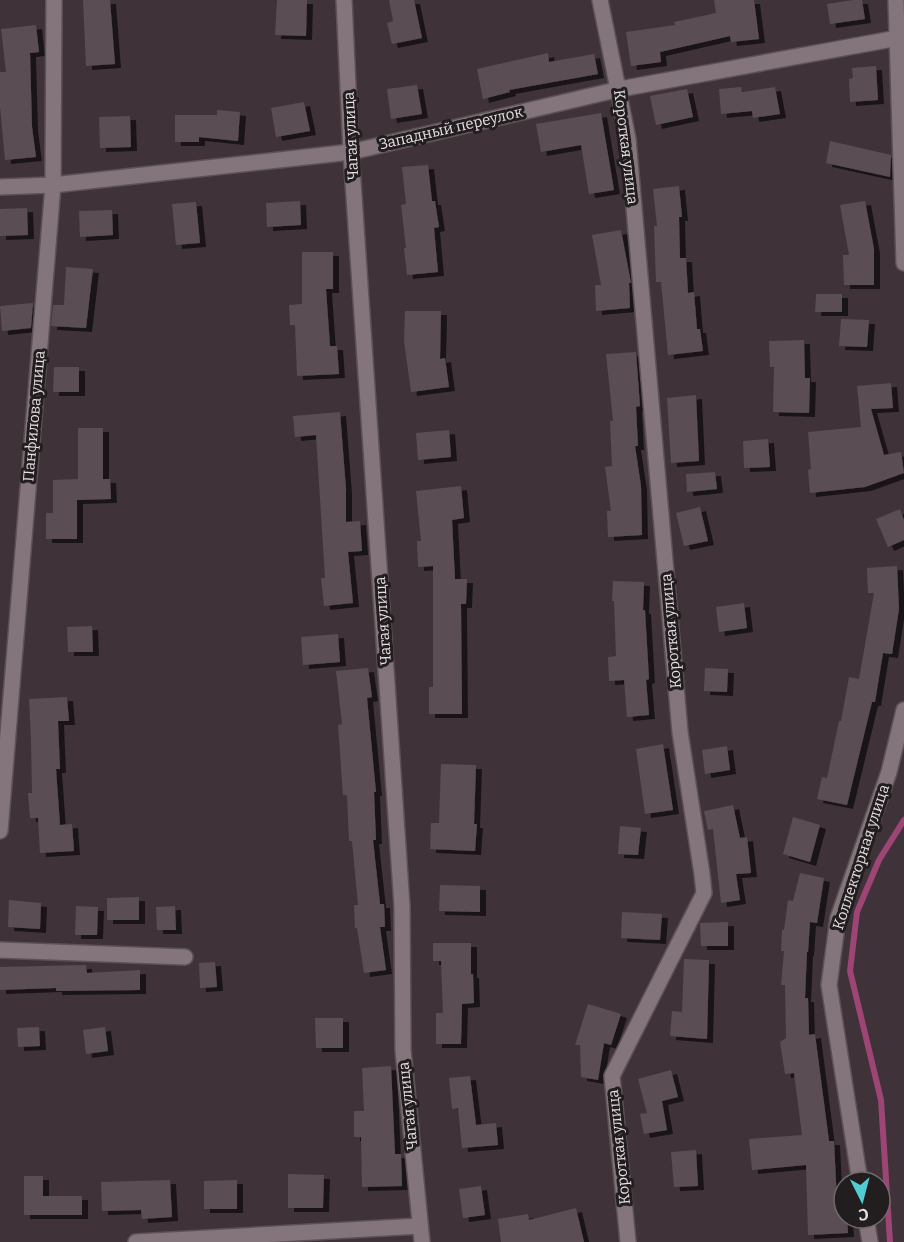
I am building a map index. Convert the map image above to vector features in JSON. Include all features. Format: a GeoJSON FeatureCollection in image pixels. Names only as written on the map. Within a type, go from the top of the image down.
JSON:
{"type":"FeatureCollection","features":[{"type":"Feature","properties":{"kind":"street","name":"Панфилова улица"},"geometry":{"type":"LineString","coordinates":[[0,831],[53,185],[54,0]]}},
{"type":"Feature","properties":{"kind":"street","name":"Чагая улица"},"geometry":{"type":"LineString","coordinates":[[344,0],[351,152],[402,906],[403,1050],[422,1242]]}},
{"type":"Feature","properties":{"kind":"street","name":"Короткая улица"},"geometry":{"type":"LineString","coordinates":[[600,0],[620,89],[628,139],[680,732],[704,893],[612,1076],[628,1242]]}},
{"type":"Feature","properties":{"kind":"street"},"geometry":{"type":"LineString","coordinates":[[896,0],[904,263]]}},
{"type":"Feature","properties":{"kind":"street","name":"Западный переулок"},"geometry":{"type":"LineString","coordinates":[[0,187],[53,185],[351,152],[620,89],[898,38]]}},
{"type":"Feature","properties":{"kind":"street","name":"Коллекторная улица"},"geometry":{"type":"LineString","coordinates":[[858,1170],[829,985],[838,918],[889,772],[904,710]]}},
{"type":"Feature","properties":{"kind":"street"},"geometry":{"type":"LineString","coordinates":[[0,950],[185,957]]}},
{"type":"Feature","properties":{"kind":"street"},"geometry":{"type":"LineString","coordinates":[[136,1242],[420,1226]]}},
{"type":"Feature","properties":{"kind":"building"},"geometry":{"type":"Polygon","coordinates":[[[83,0],[110,0],[115,64],[86,66],[83,0]]]}},
{"type":"Feature","properties":{"kind":"building"},"geometry":{"type":"Polygon","coordinates":[[[277,0],[307,0],[306,36],[275,35],[277,0]]]}},
{"type":"Feature","properties":{"kind":"building"},"geometry":{"type":"Polygon","coordinates":[[[389,0],[414,0],[422,38],[392,44],[387,23],[393,21],[389,0]]]}},
{"type":"Feature","properties":{"kind":"building"},"geometry":{"type":"Polygon","coordinates":[[[714,0],[754,0],[759,39],[731,42],[730,36],[660,52],[661,62],[631,66],[626,32],[675,25],[674,22],[716,13],[714,0]]]}},
{"type":"Feature","properties":{"kind":"building"},"geometry":{"type":"Polygon","coordinates":[[[862,0],[865,19],[830,24],[827,4],[862,0]]]}},
{"type":"Feature","properties":{"kind":"building"},"geometry":{"type":"Polygon","coordinates":[[[36,25],[39,52],[30,53],[32,127],[36,157],[5,160],[0,107],[0,72],[6,72],[1,29],[36,25]]]}},
{"type":"Feature","properties":{"kind":"building"},"geometry":{"type":"Polygon","coordinates":[[[548,53],[549,62],[594,54],[598,74],[509,90],[510,92],[483,99],[477,69],[548,53]]]}},
{"type":"Feature","properties":{"kind":"building"},"geometry":{"type":"Polygon","coordinates":[[[876,66],[878,100],[850,102],[849,79],[853,78],[852,68],[876,66]]]}},
{"type":"Feature","properties":{"kind":"building"},"geometry":{"type":"Polygon","coordinates":[[[417,85],[422,114],[391,119],[387,89],[417,85]]]}},
{"type":"Feature","properties":{"kind":"building"},"geometry":{"type":"Polygon","coordinates":[[[741,87],[742,92],[775,87],[780,114],[753,118],[752,111],[721,114],[719,89],[741,87]]]}},
{"type":"Feature","properties":{"kind":"building"},"geometry":{"type":"Polygon","coordinates":[[[687,89],[693,117],[656,125],[650,96],[687,89]]]}},
{"type":"Feature","properties":{"kind":"building"},"geometry":{"type":"Polygon","coordinates":[[[304,102],[310,131],[276,137],[271,108],[304,102]]]}},
{"type":"Feature","properties":{"kind":"building"},"geometry":{"type":"Polygon","coordinates":[[[217,110],[240,112],[238,141],[199,137],[199,142],[175,142],[175,115],[217,115],[217,110]]]}},
{"type":"Feature","properties":{"kind":"building"},"geometry":{"type":"Polygon","coordinates":[[[601,113],[614,190],[589,194],[581,145],[541,152],[536,124],[601,113]]]}},
{"type":"Feature","properties":{"kind":"building"},"geometry":{"type":"Polygon","coordinates":[[[130,116],[131,147],[100,148],[99,117],[130,116]]]}},
{"type":"Feature","properties":{"kind":"building"},"geometry":{"type":"Polygon","coordinates":[[[830,141],[891,155],[890,177],[826,163],[830,141]]]}},
{"type":"Feature","properties":{"kind":"building"},"geometry":{"type":"Polygon","coordinates":[[[428,165],[432,201],[435,201],[439,227],[434,228],[438,272],[407,275],[401,205],[406,204],[402,167],[428,165]]]}},
{"type":"Feature","properties":{"kind":"building"},"geometry":{"type":"Polygon","coordinates":[[[679,186],[682,217],[679,217],[680,258],[686,258],[688,293],[694,292],[697,329],[700,329],[703,351],[668,355],[661,282],[656,282],[654,226],[657,226],[653,189],[679,186]]]}},
{"type":"Feature","properties":{"kind":"building"},"geometry":{"type":"Polygon","coordinates":[[[300,201],[301,225],[267,227],[266,203],[300,201]]]}},
{"type":"Feature","properties":{"kind":"building"},"geometry":{"type":"Polygon","coordinates":[[[865,201],[874,249],[874,285],[844,285],[843,255],[849,255],[840,205],[865,201]]]}},
{"type":"Feature","properties":{"kind":"building"},"geometry":{"type":"Polygon","coordinates":[[[196,202],[200,243],[176,245],[172,204],[196,202]]]}},
{"type":"Feature","properties":{"kind":"building"},"geometry":{"type":"Polygon","coordinates":[[[27,208],[28,235],[0,236],[0,209],[27,208]]]}},
{"type":"Feature","properties":{"kind":"building"},"geometry":{"type":"Polygon","coordinates":[[[112,210],[113,235],[80,237],[79,211],[112,210]]]}},
{"type":"Feature","properties":{"kind":"building"},"geometry":{"type":"Polygon","coordinates":[[[621,230],[631,283],[629,283],[630,308],[596,311],[595,285],[601,285],[592,235],[621,230]]]}},
{"type":"Feature","properties":{"kind":"building"},"geometry":{"type":"Polygon","coordinates":[[[302,252],[333,252],[333,289],[326,289],[330,346],[337,346],[339,374],[297,376],[295,325],[290,325],[289,305],[302,304],[302,252]]]}},
{"type":"Feature","properties":{"kind":"building"},"geometry":{"type":"Polygon","coordinates":[[[66,267],[93,269],[86,328],[51,326],[53,305],[64,305],[66,267]]]}},
{"type":"Feature","properties":{"kind":"building"},"geometry":{"type":"Polygon","coordinates":[[[816,294],[842,294],[842,312],[815,312],[816,294]]]}},
{"type":"Feature","properties":{"kind":"building"},"geometry":{"type":"Polygon","coordinates":[[[33,303],[31,328],[2,331],[0,306],[33,303]]]}},
{"type":"Feature","properties":{"kind":"building"},"geometry":{"type":"Polygon","coordinates":[[[405,311],[441,311],[440,359],[445,358],[449,387],[411,392],[404,341],[405,311]]]}},
{"type":"Feature","properties":{"kind":"building"},"geometry":{"type":"Polygon","coordinates":[[[841,319],[869,320],[867,347],[839,346],[841,319]]]}},
{"type":"Feature","properties":{"kind":"building"},"geometry":{"type":"Polygon","coordinates":[[[804,340],[805,378],[810,378],[809,413],[773,412],[774,367],[770,367],[769,341],[804,340]]]}},
{"type":"Feature","properties":{"kind":"building"},"geometry":{"type":"Polygon","coordinates":[[[636,352],[640,406],[636,407],[638,446],[635,446],[641,486],[642,535],[608,537],[607,511],[611,511],[605,467],[612,466],[610,421],[613,421],[606,354],[636,352]]]}},
{"type":"Feature","properties":{"kind":"building"},"geometry":{"type":"Polygon","coordinates":[[[54,367],[79,367],[79,392],[53,392],[54,367]]]}},
{"type":"Feature","properties":{"kind":"building"},"geometry":{"type":"Polygon","coordinates":[[[891,383],[893,408],[871,409],[884,455],[901,452],[904,473],[865,487],[810,493],[808,432],[861,427],[857,386],[891,383]]]}},
{"type":"Feature","properties":{"kind":"building"},"geometry":{"type":"Polygon","coordinates":[[[696,395],[699,461],[671,463],[667,398],[696,395]]]}},
{"type":"Feature","properties":{"kind":"building"},"geometry":{"type":"Polygon","coordinates":[[[340,412],[346,522],[360,521],[362,551],[348,552],[353,603],[324,606],[321,578],[325,578],[316,435],[295,437],[293,416],[340,412]]]}},
{"type":"Feature","properties":{"kind":"building"},"geometry":{"type":"Polygon","coordinates":[[[78,428],[103,428],[103,479],[110,479],[111,499],[77,500],[77,539],[46,539],[46,513],[53,513],[53,480],[78,479],[78,428]]]}},
{"type":"Feature","properties":{"kind":"building"},"geometry":{"type":"Polygon","coordinates":[[[449,430],[451,457],[418,460],[416,433],[449,430]]]}},
{"type":"Feature","properties":{"kind":"building"},"geometry":{"type":"Polygon","coordinates":[[[768,439],[770,467],[744,468],[743,441],[768,439]]]}},
{"type":"Feature","properties":{"kind":"building"},"geometry":{"type":"Polygon","coordinates":[[[715,472],[717,489],[687,492],[686,474],[715,472]]]}},
{"type":"Feature","properties":{"kind":"building"},"geometry":{"type":"Polygon","coordinates":[[[461,486],[464,518],[452,520],[455,579],[467,579],[466,604],[461,604],[462,714],[429,714],[429,687],[433,687],[433,566],[418,567],[417,541],[421,541],[416,491],[461,486]]]}},
{"type":"Feature","properties":{"kind":"building"},"geometry":{"type":"Polygon","coordinates":[[[700,507],[708,541],[684,546],[676,513],[700,507]]]}},
{"type":"Feature","properties":{"kind":"building"},"geometry":{"type":"Polygon","coordinates":[[[900,509],[904,520],[904,540],[888,547],[876,519],[900,509]]]}},
{"type":"Feature","properties":{"kind":"building"},"geometry":{"type":"Polygon","coordinates":[[[897,566],[899,609],[892,654],[883,653],[875,702],[872,702],[847,805],[817,799],[822,777],[827,778],[849,677],[859,679],[874,593],[868,593],[867,568],[897,566]]]}},
{"type":"Feature","properties":{"kind":"building"},"geometry":{"type":"Polygon","coordinates":[[[613,581],[644,582],[643,610],[645,610],[649,679],[646,680],[649,715],[627,717],[624,680],[609,681],[608,657],[616,656],[613,581]]]}},
{"type":"Feature","properties":{"kind":"building"},"geometry":{"type":"Polygon","coordinates":[[[744,603],[747,628],[719,632],[716,607],[744,603]]]}},
{"type":"Feature","properties":{"kind":"building"},"geometry":{"type":"Polygon","coordinates":[[[92,626],[93,652],[68,652],[67,627],[92,626]]]}},
{"type":"Feature","properties":{"kind":"building"},"geometry":{"type":"Polygon","coordinates":[[[338,634],[340,662],[303,665],[301,637],[338,634]]]}},
{"type":"Feature","properties":{"kind":"building"},"geometry":{"type":"Polygon","coordinates":[[[368,668],[372,697],[367,698],[376,792],[374,792],[376,840],[373,840],[380,904],[384,904],[385,927],[380,927],[386,970],[364,973],[357,928],[355,928],[354,905],[358,905],[352,841],[349,841],[347,795],[343,795],[338,725],[342,724],[336,671],[368,668]]]}},
{"type":"Feature","properties":{"kind":"building"},"geometry":{"type":"Polygon","coordinates":[[[705,668],[728,669],[727,692],[704,691],[705,668]]]}},
{"type":"Feature","properties":{"kind":"building"},"geometry":{"type":"Polygon","coordinates":[[[67,697],[69,721],[58,721],[60,769],[56,769],[60,825],[72,824],[74,851],[40,853],[38,818],[30,818],[28,793],[32,793],[29,699],[67,697]]]}},
{"type":"Feature","properties":{"kind":"building"},"geometry":{"type":"Polygon","coordinates":[[[663,744],[673,810],[645,814],[636,749],[663,744]]]}},
{"type":"Feature","properties":{"kind":"building"},"geometry":{"type":"Polygon","coordinates":[[[727,746],[730,770],[705,774],[702,750],[727,746]]]}},
{"type":"Feature","properties":{"kind":"building"},"geometry":{"type":"Polygon","coordinates":[[[441,764],[476,765],[475,851],[430,849],[431,823],[439,823],[441,764]]]}},
{"type":"Feature","properties":{"kind":"building"},"geometry":{"type":"Polygon","coordinates":[[[733,805],[740,838],[747,837],[751,873],[736,874],[740,900],[721,903],[713,829],[708,830],[704,811],[733,805]]]}},
{"type":"Feature","properties":{"kind":"building"},"geometry":{"type":"Polygon","coordinates":[[[793,817],[820,825],[810,862],[783,854],[793,817]]]}},
{"type":"Feature","properties":{"kind":"building"},"geometry":{"type":"Polygon","coordinates":[[[620,826],[641,828],[638,855],[618,854],[620,826]]]}},
{"type":"Feature","properties":{"kind":"building"},"geometry":{"type":"Polygon","coordinates":[[[800,873],[824,878],[817,923],[810,922],[805,998],[808,998],[809,1035],[815,1034],[829,1141],[834,1141],[835,1170],[832,1170],[832,1230],[848,1230],[848,1233],[808,1235],[806,1165],[752,1170],[749,1139],[802,1135],[794,1073],[785,1074],[780,1042],[786,1038],[785,985],[781,985],[784,951],[781,951],[782,930],[784,930],[788,900],[793,901],[800,873]]]}},
{"type":"Feature","properties":{"kind":"building"},"geometry":{"type":"Polygon","coordinates":[[[440,885],[480,886],[480,912],[439,911],[440,885]]]}},
{"type":"Feature","properties":{"kind":"building"},"geometry":{"type":"Polygon","coordinates":[[[139,897],[139,920],[107,920],[107,898],[139,897]]]}},
{"type":"Feature","properties":{"kind":"building"},"geometry":{"type":"Polygon","coordinates":[[[9,900],[41,903],[40,929],[8,927],[9,900]]]}},
{"type":"Feature","properties":{"kind":"building"},"geometry":{"type":"Polygon","coordinates":[[[76,906],[98,907],[97,935],[75,935],[76,906]]]}},
{"type":"Feature","properties":{"kind":"building"},"geometry":{"type":"Polygon","coordinates":[[[175,906],[176,930],[157,930],[156,907],[175,906]]]}},
{"type":"Feature","properties":{"kind":"building"},"geometry":{"type":"Polygon","coordinates":[[[622,912],[662,914],[660,940],[621,938],[622,912]]]}},
{"type":"Feature","properties":{"kind":"building"},"geometry":{"type":"Polygon","coordinates":[[[728,922],[728,946],[701,946],[700,923],[728,922]]]}},
{"type":"Feature","properties":{"kind":"building"},"geometry":{"type":"Polygon","coordinates":[[[433,943],[471,943],[474,1003],[462,1004],[461,1044],[436,1044],[436,1013],[443,1013],[441,961],[433,961],[433,943]]]}},
{"type":"Feature","properties":{"kind":"building"},"geometry":{"type":"Polygon","coordinates":[[[684,959],[709,960],[707,1039],[670,1036],[672,1011],[682,1012],[684,959]]]}},
{"type":"Feature","properties":{"kind":"building"},"geometry":{"type":"Polygon","coordinates":[[[215,962],[217,987],[200,988],[199,963],[215,962]]]}},
{"type":"Feature","properties":{"kind":"building"},"geometry":{"type":"Polygon","coordinates":[[[86,965],[87,973],[140,970],[140,990],[56,991],[56,988],[0,990],[0,967],[86,965]]]}},
{"type":"Feature","properties":{"kind":"building"},"geometry":{"type":"Polygon","coordinates":[[[588,1004],[621,1014],[611,1045],[604,1043],[598,1080],[581,1077],[580,1045],[575,1045],[588,1004]]]}},
{"type":"Feature","properties":{"kind":"building"},"geometry":{"type":"Polygon","coordinates":[[[315,1018],[343,1018],[343,1048],[316,1048],[315,1018]]]}},
{"type":"Feature","properties":{"kind":"building"},"geometry":{"type":"Polygon","coordinates":[[[39,1027],[40,1046],[18,1047],[17,1028],[39,1027]]]}},
{"type":"Feature","properties":{"kind":"building"},"geometry":{"type":"Polygon","coordinates":[[[105,1027],[108,1051],[86,1054],[83,1030],[105,1027]]]}},
{"type":"Feature","properties":{"kind":"building"},"geometry":{"type":"Polygon","coordinates":[[[391,1066],[395,1154],[401,1154],[402,1186],[362,1187],[361,1137],[354,1137],[354,1111],[364,1111],[362,1068],[391,1066]]]}},
{"type":"Feature","properties":{"kind":"building"},"geometry":{"type":"Polygon","coordinates":[[[671,1070],[678,1097],[662,1101],[667,1130],[644,1134],[640,1114],[647,1113],[638,1079],[671,1070]]]}},
{"type":"Feature","properties":{"kind":"building"},"geometry":{"type":"Polygon","coordinates":[[[470,1076],[476,1125],[496,1123],[498,1145],[462,1148],[458,1108],[452,1109],[449,1078],[470,1076]]]}},
{"type":"Feature","properties":{"kind":"building"},"geometry":{"type":"Polygon","coordinates":[[[696,1150],[698,1186],[674,1187],[671,1152],[696,1150]]]}},
{"type":"Feature","properties":{"kind":"building"},"geometry":{"type":"Polygon","coordinates":[[[288,1174],[324,1175],[323,1208],[288,1208],[288,1174]]]}},
{"type":"Feature","properties":{"kind":"building"},"geometry":{"type":"Polygon","coordinates":[[[24,1176],[43,1176],[43,1196],[82,1196],[82,1215],[24,1215],[24,1176]]]}},
{"type":"Feature","properties":{"kind":"building"},"geometry":{"type":"Polygon","coordinates":[[[170,1180],[172,1217],[142,1219],[141,1210],[102,1211],[101,1182],[170,1180]]]}},
{"type":"Feature","properties":{"kind":"building"},"geometry":{"type":"Polygon","coordinates":[[[237,1180],[237,1209],[204,1209],[204,1181],[237,1180]]]}},
{"type":"Feature","properties":{"kind":"building"},"geometry":{"type":"Polygon","coordinates":[[[481,1186],[485,1215],[463,1218],[459,1189],[481,1186]]]}},
{"type":"Feature","properties":{"kind":"building"},"geometry":{"type":"Polygon","coordinates":[[[576,1208],[584,1242],[501,1242],[498,1219],[528,1214],[529,1220],[576,1208]]]}},
{"type":"Feature","properties":{"kind":"waterway"},"geometry":{"type":"LineString","coordinates":[[890,1242],[881,1100],[850,971],[857,912],[879,860],[904,820]]}}]}
